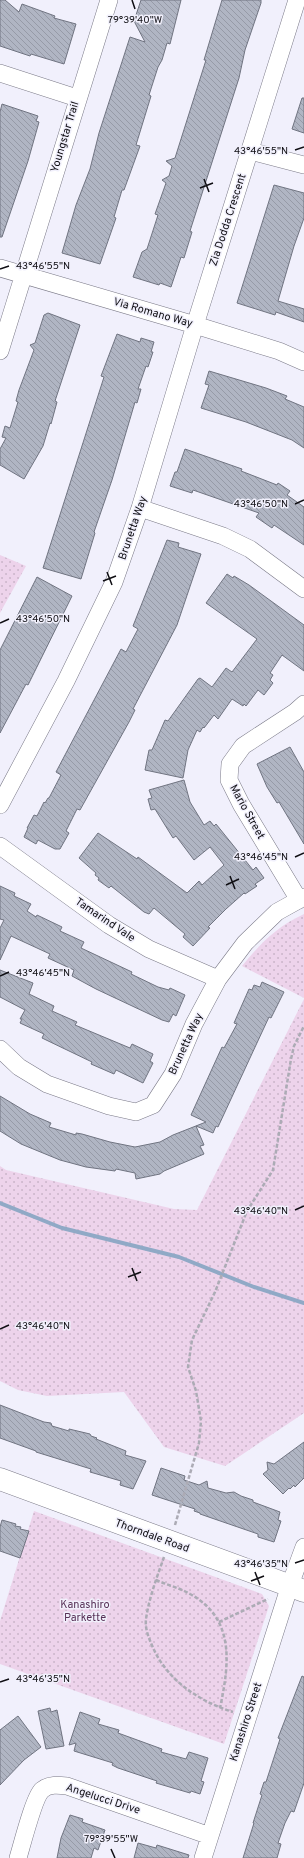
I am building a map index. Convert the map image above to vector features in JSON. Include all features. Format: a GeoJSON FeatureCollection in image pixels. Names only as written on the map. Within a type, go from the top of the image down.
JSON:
{"type":"FeatureCollection","features":[{"type":"Feature","properties":{"kind":"street","name":"Youngstar Trail"},"geometry":{"type":"LineString","coordinates":[[0,351],[77,98],[109,0]]}},
{"type":"Feature","properties":{"kind":"street","name":"Zia Dodda Crescent"},"geometry":{"type":"LineString","coordinates":[[194,325],[297,0]]}},
{"type":"Feature","properties":{"kind":"street"},"geometry":{"type":"LineString","coordinates":[[0,73],[77,98]]}},
{"type":"Feature","properties":{"kind":"street"},"geometry":{"type":"LineString","coordinates":[[250,151],[304,165]]}},
{"type":"Feature","properties":{"kind":"street","name":"Via Romano Way"},"geometry":{"type":"LineString","coordinates":[[0,268],[279,351],[304,362]]}},
{"type":"Feature","properties":{"kind":"street","name":"Brunetta Way"},"geometry":{"type":"LineString","coordinates":[[0,805],[66,681],[114,582],[140,508],[194,325]]}},
{"type":"Feature","properties":{"kind":"street"},"geometry":{"type":"LineString","coordinates":[[140,508],[223,536],[250,549],[304,589]]}},
{"type":"Feature","properties":{"kind":"street","name":"Mario Street"},"geometry":{"type":"LineString","coordinates":[[301,899],[241,804],[229,780],[230,764],[243,746],[295,712],[304,704]]}},
{"type":"Feature","properties":{"kind":"street","name":"Tamarind Vale"},"geometry":{"type":"LineString","coordinates":[[0,846],[109,925],[149,948],[218,979]]}},
{"type":"Feature","properties":{"kind":"street","name":"Brunetta Way"},"geometry":{"type":"LineString","coordinates":[[0,1049],[19,1067],[47,1084],[108,1106],[136,1112],[154,1105],[173,1074],[194,1024],[218,979],[245,943],[277,912],[301,899]]}},
{"type":"Feature","properties":{"kind":"street","name":"Thorndale Road"},"geometry":{"type":"LineString","coordinates":[[0,1479],[297,1588]]}},
{"type":"Feature","properties":{"kind":"street","name":"Kanashiro Street"},"geometry":{"type":"LineString","coordinates":[[203,1858],[297,1588],[304,1547]]}},
{"type":"Feature","properties":{"kind":"street","name":"Angelucci Drive"},"geometry":{"type":"LineString","coordinates":[[18,1858],[36,1802],[42,1790],[51,1785],[67,1786],[210,1836]]}},
{"type":"Feature","properties":{"kind":"path"},"geometry":{"type":"LineString","coordinates":[[174,1526],[199,1443],[201,1421],[196,1391],[188,1367],[192,1340],[215,1292],[247,1211],[273,1170],[294,1046],[304,1026]]}},
{"type":"Feature","properties":{"kind":"path"},"geometry":{"type":"LineString","coordinates":[[164,1556],[156,1580],[146,1621],[147,1634],[155,1653],[167,1671],[187,1690],[220,1708],[236,1713]]}},
{"type":"Feature","properties":{"kind":"path"},"geometry":{"type":"LineString","coordinates":[[156,1580],[190,1594],[207,1606],[219,1622],[226,1645],[228,1666],[220,1708]]}},
{"type":"Feature","properties":{"kind":"path"},"geometry":{"type":"LineString","coordinates":[[219,1622],[268,1600]]}},
{"type":"Feature","properties":{"kind":"green space"},"geometry":{"type":"Polygon","coordinates":[[[0,555],[26,566],[0,613],[0,555]]]}},
{"type":"Feature","properties":{"kind":"green space"},"geometry":{"type":"Polygon","coordinates":[[[304,914],[304,998],[242,966],[277,930],[304,914]]]}},
{"type":"Feature","properties":{"kind":"green space"},"geometry":{"type":"Polygon","coordinates":[[[304,999],[304,1413],[225,1466],[164,1447],[124,1392],[47,1396],[18,1390],[0,1381],[0,1166],[6,1170],[174,1209],[197,1210],[304,999]]]}},
{"type":"Feature","properties":{"kind":"green space","name":"Kanashiro Parkette"},"geometry":{"type":"Polygon","coordinates":[[[34,1511],[262,1594],[269,1606],[224,1744],[0,1664],[0,1621],[34,1511]]]}},
{"type":"Feature","properties":{"kind":"building"},"geometry":{"type":"Polygon","coordinates":[[[0,0],[5,0],[19,12],[22,4],[55,16],[54,18],[76,24],[64,64],[31,54],[30,56],[0,46],[0,0]]]}},
{"type":"Feature","properties":{"kind":"building"},"geometry":{"type":"Polygon","coordinates":[[[141,0],[181,0],[170,44],[167,43],[149,95],[151,96],[136,145],[140,146],[124,190],[122,190],[114,217],[116,218],[100,264],[62,253],[76,205],[90,169],[99,133],[130,37],[145,42],[134,21],[141,0]]]}},
{"type":"Feature","properties":{"kind":"building"},"geometry":{"type":"Polygon","coordinates":[[[222,0],[261,0],[261,3],[245,50],[239,78],[190,231],[192,232],[184,258],[181,257],[171,287],[160,283],[159,285],[133,277],[142,252],[147,249],[158,215],[155,214],[166,183],[162,180],[169,176],[172,166],[166,161],[175,158],[206,60],[204,60],[222,0]]]}},
{"type":"Feature","properties":{"kind":"building"},"geometry":{"type":"Polygon","coordinates":[[[302,98],[304,98],[304,133],[292,129],[302,98]]]}},
{"type":"Feature","properties":{"kind":"building"},"geometry":{"type":"Polygon","coordinates":[[[2,104],[38,116],[36,121],[39,122],[28,161],[2,237],[0,237],[0,112],[2,104]]]}},
{"type":"Feature","properties":{"kind":"building"},"geometry":{"type":"Polygon","coordinates":[[[274,185],[304,193],[304,218],[278,301],[304,309],[304,322],[276,312],[275,315],[237,303],[274,185]]]}},
{"type":"Feature","properties":{"kind":"building"},"geometry":{"type":"Polygon","coordinates":[[[48,313],[80,325],[55,401],[57,402],[43,446],[24,479],[0,465],[0,449],[6,438],[2,437],[5,426],[10,428],[18,402],[16,401],[19,390],[34,350],[30,345],[35,343],[44,315],[48,313]]]}},
{"type":"Feature","properties":{"kind":"building"},"geometry":{"type":"Polygon","coordinates":[[[117,334],[140,342],[141,338],[154,342],[151,352],[153,352],[148,367],[146,366],[138,389],[141,389],[137,403],[135,402],[112,480],[94,532],[95,533],[81,579],[43,568],[104,377],[101,376],[117,334]]]}},
{"type":"Feature","properties":{"kind":"building"},"geometry":{"type":"Polygon","coordinates":[[[209,371],[266,388],[287,396],[285,399],[304,407],[304,448],[292,440],[246,422],[201,408],[209,385],[205,384],[209,371]]]}},
{"type":"Feature","properties":{"kind":"building"},"geometry":{"type":"Polygon","coordinates":[[[185,449],[242,469],[241,471],[277,485],[278,483],[290,491],[287,495],[304,507],[304,545],[274,525],[272,528],[256,517],[259,513],[193,490],[192,493],[170,486],[175,472],[177,472],[185,449]]]}},
{"type":"Feature","properties":{"kind":"building"},"geometry":{"type":"Polygon","coordinates":[[[167,540],[179,543],[178,547],[201,554],[177,625],[133,709],[135,710],[129,722],[80,810],[77,809],[66,831],[69,833],[60,849],[55,849],[38,840],[36,844],[24,837],[27,828],[34,815],[37,816],[44,802],[45,803],[49,798],[61,775],[56,772],[121,649],[126,652],[138,629],[133,626],[167,540]]]}},
{"type":"Feature","properties":{"kind":"building"},"geometry":{"type":"Polygon","coordinates":[[[227,574],[233,578],[234,576],[249,585],[304,625],[304,671],[282,655],[270,673],[273,675],[270,680],[273,683],[264,695],[258,690],[246,706],[244,704],[243,706],[232,699],[218,719],[214,715],[200,732],[197,730],[188,750],[183,778],[145,770],[149,750],[152,750],[165,720],[168,721],[198,679],[200,678],[212,687],[226,668],[232,672],[257,639],[206,603],[227,574]]]}},
{"type":"Feature","properties":{"kind":"building"},"geometry":{"type":"Polygon","coordinates":[[[37,577],[72,596],[28,685],[26,684],[0,733],[0,650],[37,577]]]}},
{"type":"Feature","properties":{"kind":"building"},"geometry":{"type":"Polygon","coordinates":[[[290,747],[304,772],[304,844],[279,802],[277,803],[267,787],[257,764],[290,747]]]}},
{"type":"Feature","properties":{"kind":"building"},"geometry":{"type":"Polygon","coordinates":[[[184,780],[190,802],[204,825],[210,821],[214,826],[216,824],[253,870],[256,867],[264,878],[255,884],[257,886],[245,894],[244,893],[226,909],[208,927],[210,928],[193,946],[183,937],[185,934],[154,908],[149,914],[144,912],[111,886],[109,888],[98,880],[99,878],[95,875],[96,873],[79,858],[98,833],[137,859],[138,857],[187,893],[199,881],[202,885],[224,865],[210,847],[194,860],[176,836],[173,838],[155,809],[151,810],[148,799],[152,798],[149,790],[184,780]]]}},
{"type":"Feature","properties":{"kind":"building"},"geometry":{"type":"Polygon","coordinates":[[[0,886],[15,893],[14,896],[31,904],[27,911],[36,917],[37,915],[62,927],[60,931],[84,942],[81,948],[132,972],[131,974],[158,987],[169,990],[170,988],[185,995],[176,1016],[173,1014],[169,1022],[162,1020],[96,989],[72,976],[74,970],[48,958],[50,954],[11,936],[0,960],[0,928],[4,920],[0,919],[0,886]]]}},
{"type":"Feature","properties":{"kind":"building"},"geometry":{"type":"Polygon","coordinates":[[[0,970],[33,983],[29,994],[54,1006],[52,1011],[77,1022],[75,1025],[130,1048],[132,1044],[153,1054],[150,1061],[153,1063],[143,1083],[116,1070],[114,1074],[91,1064],[92,1062],[42,1038],[44,1034],[20,1023],[22,1019],[20,1019],[25,1010],[0,997],[0,970]]]}},
{"type":"Feature","properties":{"kind":"building"},"geometry":{"type":"Polygon","coordinates":[[[262,982],[284,992],[271,1018],[269,1017],[218,1127],[216,1126],[213,1133],[196,1126],[204,1145],[200,1146],[204,1154],[160,1174],[136,1179],[135,1173],[116,1169],[115,1171],[86,1167],[60,1160],[21,1144],[0,1131],[0,1096],[30,1114],[51,1123],[49,1127],[76,1135],[76,1133],[82,1134],[135,1147],[160,1142],[173,1135],[206,1122],[191,1115],[222,1047],[224,1048],[237,1024],[234,1023],[249,989],[252,990],[254,985],[260,987],[262,982]]]}},
{"type":"Feature","properties":{"kind":"building"},"geometry":{"type":"Polygon","coordinates":[[[0,1405],[44,1422],[51,1423],[52,1426],[69,1431],[69,1429],[90,1434],[91,1436],[97,1438],[96,1439],[126,1451],[125,1455],[146,1461],[133,1489],[120,1485],[121,1481],[90,1472],[91,1469],[36,1452],[0,1438],[0,1405]]]}},
{"type":"Feature","properties":{"kind":"building"},"geometry":{"type":"Polygon","coordinates":[[[304,1442],[304,1478],[295,1487],[294,1485],[283,1494],[263,1474],[268,1470],[267,1462],[274,1464],[304,1442]]]}},
{"type":"Feature","properties":{"kind":"building"},"geometry":{"type":"Polygon","coordinates":[[[161,1468],[185,1476],[184,1480],[199,1485],[207,1481],[208,1488],[226,1493],[234,1492],[253,1500],[253,1502],[280,1512],[278,1520],[281,1521],[274,1542],[258,1537],[258,1534],[200,1514],[194,1511],[195,1509],[152,1495],[161,1468]]]}},
{"type":"Feature","properties":{"kind":"building"},"geometry":{"type":"Polygon","coordinates":[[[2,1520],[16,1524],[15,1526],[21,1527],[20,1529],[29,1531],[20,1558],[0,1551],[0,1527],[2,1520]]]}},
{"type":"Feature","properties":{"kind":"building"},"geometry":{"type":"Polygon","coordinates":[[[302,1676],[304,1677],[304,1783],[294,1812],[291,1811],[285,1823],[278,1843],[281,1844],[277,1858],[243,1858],[262,1795],[260,1794],[264,1782],[266,1782],[280,1739],[278,1738],[302,1676]]]}},
{"type":"Feature","properties":{"kind":"building"},"geometry":{"type":"Polygon","coordinates":[[[50,1708],[51,1712],[57,1710],[64,1746],[46,1749],[38,1711],[50,1708]]]}},
{"type":"Feature","properties":{"kind":"building"},"geometry":{"type":"Polygon","coordinates":[[[80,1712],[100,1719],[98,1724],[119,1730],[118,1733],[162,1749],[161,1752],[186,1759],[189,1752],[208,1758],[201,1781],[204,1782],[200,1794],[191,1791],[190,1793],[156,1783],[157,1781],[118,1768],[112,1765],[113,1763],[74,1751],[76,1743],[69,1745],[80,1712]]]}},
{"type":"Feature","properties":{"kind":"building"},"geometry":{"type":"Polygon","coordinates":[[[18,1716],[41,1747],[24,1760],[0,1785],[0,1730],[18,1716]]]}},
{"type":"Feature","properties":{"kind":"building"},"geometry":{"type":"Polygon","coordinates":[[[70,1815],[83,1819],[82,1822],[105,1830],[98,1850],[94,1848],[91,1858],[57,1858],[61,1838],[70,1815]]]}},
{"type":"Feature","properties":{"kind":"building"},"geometry":{"type":"Polygon","coordinates":[[[138,1843],[156,1848],[157,1845],[189,1855],[188,1858],[134,1858],[138,1843]]]}},
{"type":"Feature","properties":{"kind":"waterway"},"geometry":{"type":"LineString","coordinates":[[0,1203],[62,1228],[179,1257],[254,1287],[304,1303]]}}]}
